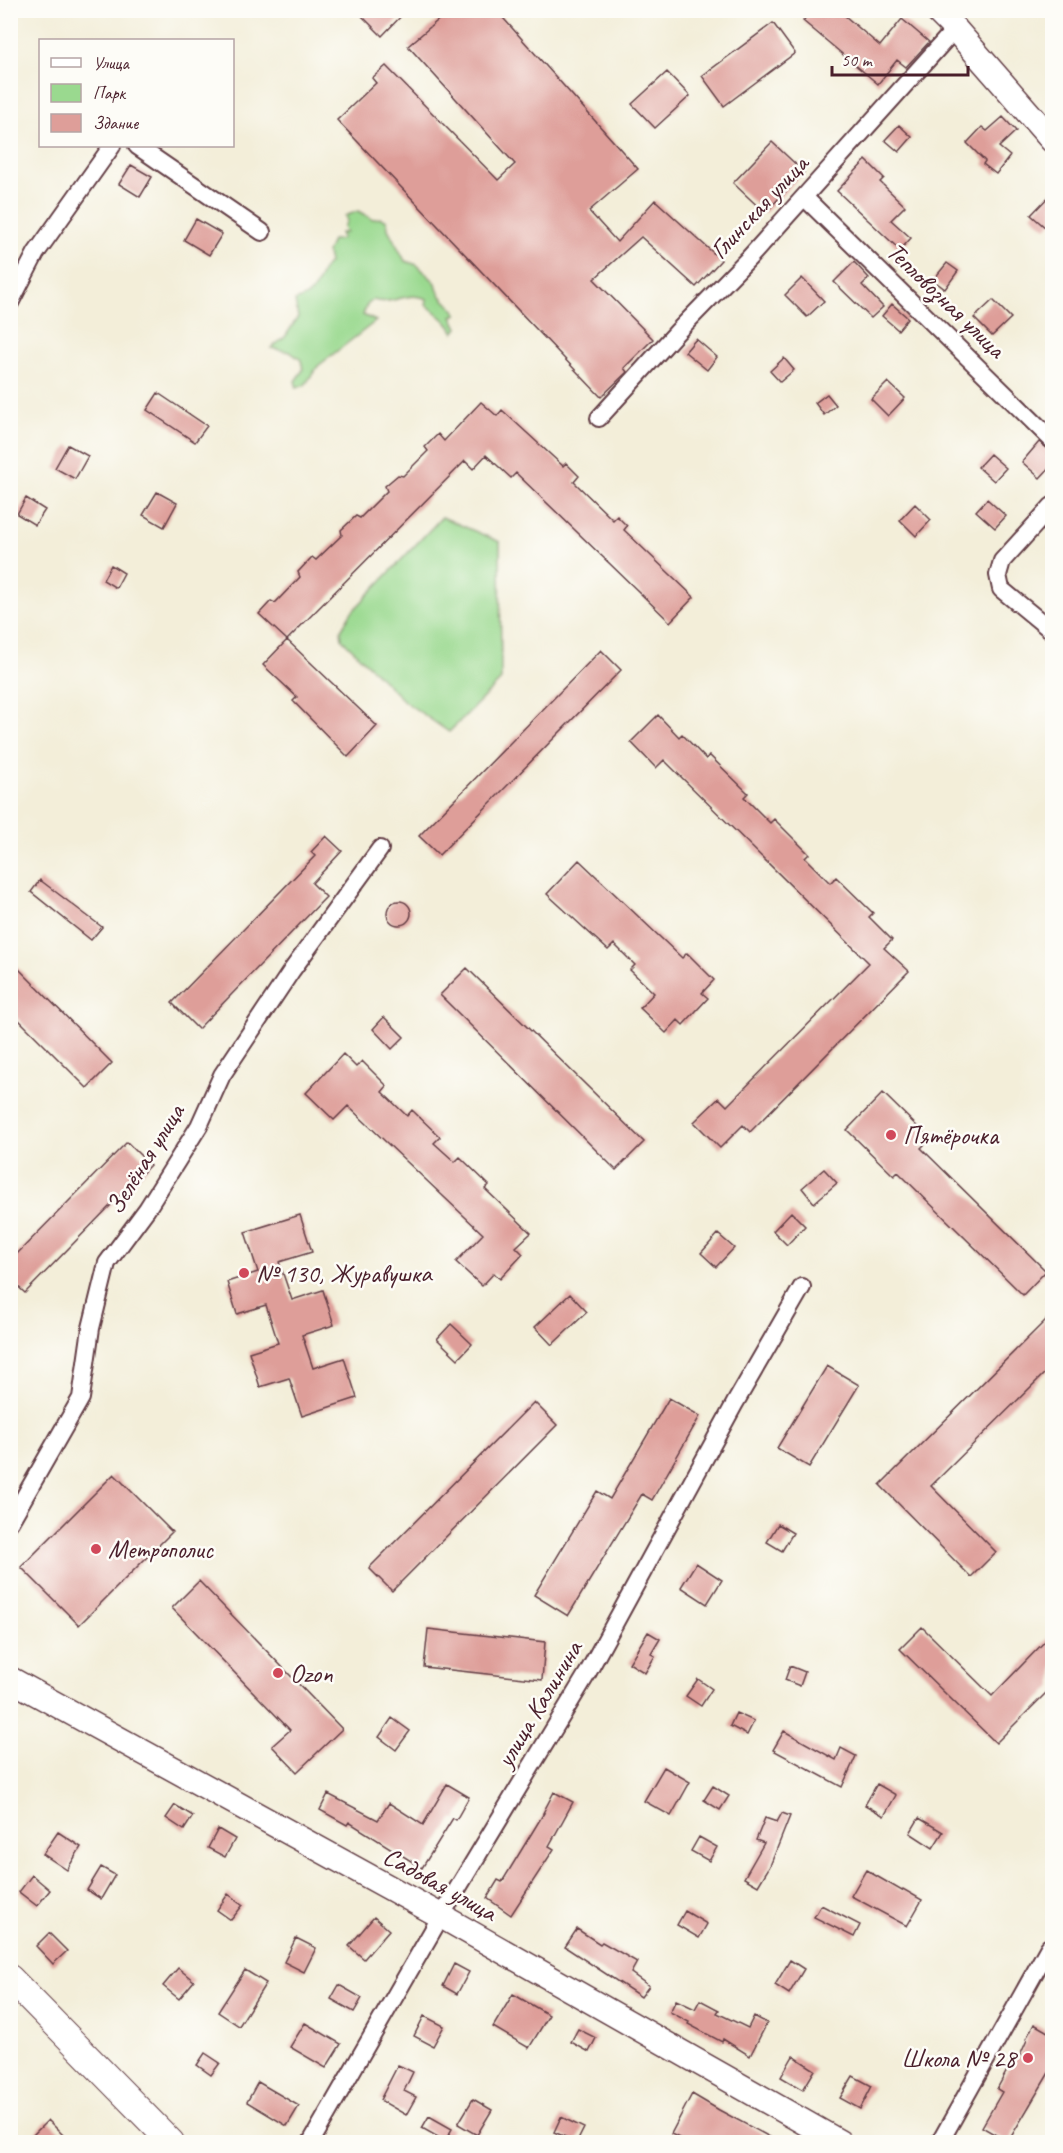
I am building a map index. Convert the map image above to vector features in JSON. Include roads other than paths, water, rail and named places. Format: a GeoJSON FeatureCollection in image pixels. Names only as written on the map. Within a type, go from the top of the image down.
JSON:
{"type":"FeatureCollection","features":[{"type":"Feature","properties":{"kind":"main road"},"geometry":{"type":"LineString","coordinates":[[10,1978],[171,2142]]}},
{"type":"Feature","properties":{"kind":"street"},"geometry":{"type":"LineString","coordinates":[[936,10],[1053,140]]}},
{"type":"Feature","properties":{"kind":"street","name":"Глинская улица"},"geometry":{"type":"LineString","coordinates":[[599,418],[677,332],[749,258],[955,29]]}},
{"type":"Feature","properties":{"kind":"street"},"geometry":{"type":"LineString","coordinates":[[10,303],[36,253],[111,147]]}},
{"type":"Feature","properties":{"kind":"street"},"geometry":{"type":"LineString","coordinates":[[138,147],[262,232]]}},
{"type":"Feature","properties":{"kind":"street","name":"Тепловозная улица"},"geometry":{"type":"LineString","coordinates":[[804,197],[1053,440]]}},
{"type":"Feature","properties":{"kind":"street"},"geometry":{"type":"LineString","coordinates":[[1053,506],[1002,561],[998,575],[1001,590],[1053,631]]}},
{"type":"Feature","properties":{"kind":"street","name":"Зелёная улица"},"geometry":{"type":"LineString","coordinates":[[10,1522],[81,1398],[91,1329],[107,1263],[147,1209],[199,1126],[222,1075],[292,970],[380,849]]}},
{"type":"Feature","properties":{"kind":"street","name":"улица Калинина"},"geometry":{"type":"LineString","coordinates":[[311,2142],[441,1916],[587,1674],[735,1403],[802,1287]]}},
{"type":"Feature","properties":{"kind":"street","name":"Садовая улица"},"geometry":{"type":"LineString","coordinates":[[10,1679],[441,1916],[839,2142]]}},
{"type":"Feature","properties":{"kind":"street"},"geometry":{"type":"LineString","coordinates":[[940,2142],[1049,1947]]}},
{"type":"Feature","properties":{"kind":"place","name":"Пятёрочка"},"geometry":{"type":"Point","coordinates":[891,1135]}},
{"type":"Feature","properties":{"kind":"place","name":"№ 130, Журавушка"},"geometry":{"type":"Point","coordinates":[244,1273]}},
{"type":"Feature","properties":{"kind":"place","name":"Метрополис"},"geometry":{"type":"Point","coordinates":[96,1549]}},
{"type":"Feature","properties":{"kind":"place","name":"Ozon"},"geometry":{"type":"Point","coordinates":[278,1673]}},
{"type":"Feature","properties":{"kind":"place","name":"Школа № 28"},"geometry":{"type":"Point","coordinates":[1028,2058]}}]}
